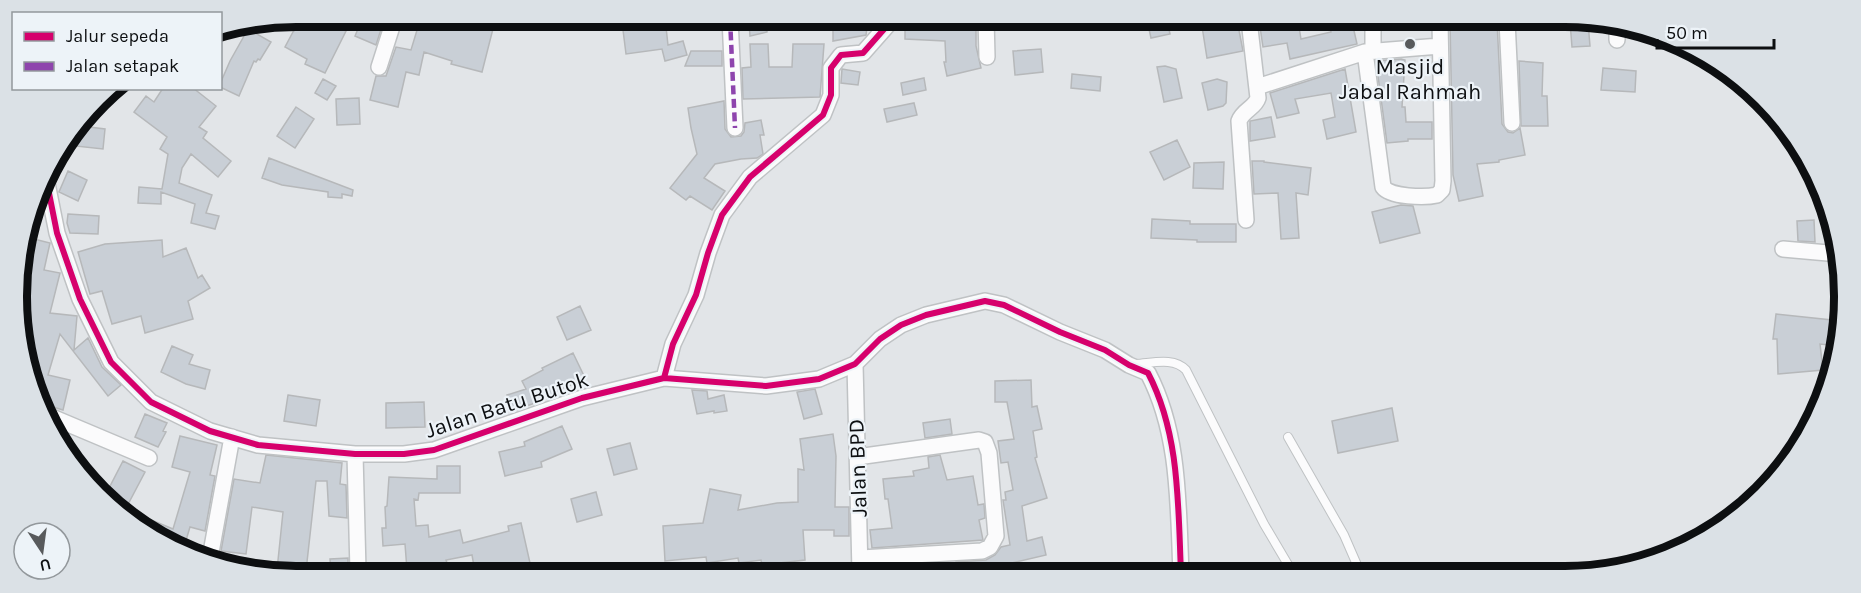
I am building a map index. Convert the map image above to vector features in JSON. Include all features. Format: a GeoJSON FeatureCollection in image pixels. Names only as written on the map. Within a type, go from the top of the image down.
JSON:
{"type":"FeatureCollection","features":[{"type":"Feature","properties":{"kind":"street"},"geometry":{"type":"LineString","coordinates":[[379,67],[392,27]]}},
{"type":"Feature","properties":{"kind":"street"},"geometry":{"type":"LineString","coordinates":[[730,27],[735,128]]}},
{"type":"Feature","properties":{"kind":"street"},"geometry":{"type":"LineString","coordinates":[[664,378],[672,344],[696,295],[722,215],[750,177],[823,115],[831,95],[831,68],[841,55],[863,53],[886,27]]}},
{"type":"Feature","properties":{"kind":"street"},"geometry":{"type":"LineString","coordinates":[[986,27],[987,57]]}},
{"type":"Feature","properties":{"kind":"street"},"geometry":{"type":"LineString","coordinates":[[1246,219],[1239,121],[1244,112],[1258,99],[1250,27]]}},
{"type":"Feature","properties":{"kind":"street"},"geometry":{"type":"LineString","coordinates":[[1372,27],[1369,52],[1383,187],[1385,191],[1394,195],[1433,196],[1440,193],[1443,185],[1440,27]]}},
{"type":"Feature","properties":{"kind":"street"},"geometry":{"type":"LineString","coordinates":[[1507,27],[1512,123]]}},
{"type":"Feature","properties":{"kind":"street"},"geometry":{"type":"LineString","coordinates":[[1617,32],[1617,40]]}},
{"type":"Feature","properties":{"kind":"street"},"geometry":{"type":"LineString","coordinates":[[1257,87],[1369,52],[1440,46]]}},
{"type":"Feature","properties":{"kind":"street","name":"Jalan Batu Butok"},"geometry":{"type":"LineString","coordinates":[[49,191],[61,244],[80,299],[111,362],[151,402],[210,430],[258,446],[355,454],[404,454],[434,450],[582,398],[664,378],[766,386],[819,379],[855,364],[880,339],[901,325],[926,315],[985,301],[1004,305],[1060,332],[1105,350],[1129,365],[1148,373],[1167,418],[1176,481],[1181,566]]}},
{"type":"Feature","properties":{"kind":"street"},"geometry":{"type":"LineString","coordinates":[[1783,249],[1831,253]]}},
{"type":"Feature","properties":{"kind":"street","name":"Jalan BPD"},"geometry":{"type":"LineString","coordinates":[[855,364],[858,566]]}},
{"type":"Feature","properties":{"kind":"street"},"geometry":{"type":"LineString","coordinates":[[57,419],[149,458]]}},
{"type":"Feature","properties":{"kind":"street"},"geometry":{"type":"LineString","coordinates":[[211,552],[232,437]]}},
{"type":"Feature","properties":{"kind":"street"},"geometry":{"type":"LineString","coordinates":[[857,457],[979,440],[985,442],[989,453],[996,536],[990,547],[872,566]]}},
{"type":"Feature","properties":{"kind":"street"},"geometry":{"type":"LineString","coordinates":[[355,454],[358,566]]}},
{"type":"Feature","properties":{"kind":"lane"},"geometry":{"type":"LineString","coordinates":[[1129,365],[1172,362],[1180,364],[1186,370],[1264,524],[1289,566]]}},
{"type":"Feature","properties":{"kind":"lane"},"geometry":{"type":"LineString","coordinates":[[1288,437],[1344,535],[1358,566]]}},
{"type":"Feature","properties":{"kind":"building"},"geometry":{"type":"Polygon","coordinates":[[[296,27],[338,27],[346,31],[325,73],[305,64],[307,59],[285,47],[296,27]]]}},
{"type":"Feature","properties":{"kind":"building"},"geometry":{"type":"Polygon","coordinates":[[[359,27],[382,27],[376,45],[355,36],[359,27]]]}},
{"type":"Feature","properties":{"kind":"building"},"geometry":{"type":"Polygon","coordinates":[[[418,27],[493,27],[482,72],[451,64],[452,61],[424,52],[419,75],[406,72],[398,107],[370,100],[376,76],[386,76],[396,47],[411,50],[418,27]]]}},
{"type":"Feature","properties":{"kind":"building"},"geometry":{"type":"Polygon","coordinates":[[[561,27],[597,27],[597,30],[561,27]]]}},
{"type":"Feature","properties":{"kind":"building"},"geometry":{"type":"Polygon","coordinates":[[[666,27],[668,45],[683,41],[687,55],[665,61],[662,49],[626,54],[623,30],[666,27]]]}},
{"type":"Feature","properties":{"kind":"building"},"geometry":{"type":"Polygon","coordinates":[[[749,27],[767,27],[767,32],[750,36],[749,27]]]}},
{"type":"Feature","properties":{"kind":"building"},"geometry":{"type":"Polygon","coordinates":[[[833,27],[867,27],[866,35],[833,41],[833,27]]]}},
{"type":"Feature","properties":{"kind":"building"},"geometry":{"type":"Polygon","coordinates":[[[905,27],[976,27],[976,46],[981,68],[947,76],[944,62],[946,62],[945,41],[905,39],[905,27]]]}},
{"type":"Feature","properties":{"kind":"building"},"geometry":{"type":"Polygon","coordinates":[[[1149,27],[1168,27],[1170,34],[1151,38],[1149,27]]]}},
{"type":"Feature","properties":{"kind":"building"},"geometry":{"type":"Polygon","coordinates":[[[1202,27],[1238,27],[1243,51],[1207,58],[1202,27]]]}},
{"type":"Feature","properties":{"kind":"building"},"geometry":{"type":"Polygon","coordinates":[[[1260,27],[1299,27],[1301,39],[1331,32],[1330,27],[1353,27],[1357,44],[1290,59],[1287,43],[1263,47],[1260,27]]]}},
{"type":"Feature","properties":{"kind":"building"},"geometry":{"type":"Polygon","coordinates":[[[1450,27],[1497,27],[1502,124],[1508,132],[1513,133],[1520,128],[1525,155],[1499,160],[1499,162],[1477,164],[1483,196],[1459,201],[1453,175],[1450,27]]]}},
{"type":"Feature","properties":{"kind":"building"},"geometry":{"type":"Polygon","coordinates":[[[1570,27],[1589,28],[1590,46],[1572,47],[1570,27]]]}},
{"type":"Feature","properties":{"kind":"building"},"geometry":{"type":"Polygon","coordinates":[[[251,31],[271,42],[260,60],[254,61],[239,96],[222,88],[222,79],[247,32],[251,31]]]}},
{"type":"Feature","properties":{"kind":"building"},"geometry":{"type":"Polygon","coordinates":[[[750,44],[768,44],[769,67],[792,67],[793,44],[824,44],[820,97],[743,99],[742,68],[751,67],[750,44]]]}},
{"type":"Feature","properties":{"kind":"building"},"geometry":{"type":"Polygon","coordinates":[[[1041,49],[1043,72],[1015,75],[1013,51],[1041,49]]]}},
{"type":"Feature","properties":{"kind":"building"},"geometry":{"type":"Polygon","coordinates":[[[691,51],[722,51],[722,66],[685,66],[691,51]]]}},
{"type":"Feature","properties":{"kind":"building"},"geometry":{"type":"Polygon","coordinates":[[[1405,60],[1402,107],[1405,107],[1406,122],[1432,122],[1432,139],[1408,139],[1408,141],[1387,143],[1376,61],[1405,60]]]}},
{"type":"Feature","properties":{"kind":"building"},"geometry":{"type":"Polygon","coordinates":[[[1519,61],[1543,63],[1542,96],[1547,96],[1548,126],[1521,126],[1519,61]]]}},
{"type":"Feature","properties":{"kind":"building"},"geometry":{"type":"Polygon","coordinates":[[[1165,66],[1176,69],[1182,98],[1164,102],[1157,67],[1165,66]]]}},
{"type":"Feature","properties":{"kind":"building"},"geometry":{"type":"Polygon","coordinates":[[[1603,68],[1636,71],[1635,92],[1601,90],[1603,68]]]}},
{"type":"Feature","properties":{"kind":"building"},"geometry":{"type":"Polygon","coordinates":[[[842,69],[860,72],[858,85],[841,83],[842,69]]]}},
{"type":"Feature","properties":{"kind":"building"},"geometry":{"type":"Polygon","coordinates":[[[1345,69],[1356,132],[1327,139],[1323,120],[1335,117],[1331,93],[1295,99],[1299,113],[1277,118],[1270,93],[1345,69]]]}},
{"type":"Feature","properties":{"kind":"building"},"geometry":{"type":"Polygon","coordinates":[[[1072,74],[1101,77],[1100,91],[1071,88],[1072,74]]]}},
{"type":"Feature","properties":{"kind":"building"},"geometry":{"type":"Polygon","coordinates":[[[924,78],[926,90],[903,95],[901,83],[924,78]]]}},
{"type":"Feature","properties":{"kind":"building"},"geometry":{"type":"Polygon","coordinates":[[[323,79],[336,86],[327,100],[315,93],[323,79]]]}},
{"type":"Feature","properties":{"kind":"building"},"geometry":{"type":"Polygon","coordinates":[[[1217,79],[1227,82],[1226,103],[1208,110],[1202,83],[1217,79]]]}},
{"type":"Feature","properties":{"kind":"building"},"geometry":{"type":"Polygon","coordinates":[[[162,90],[196,90],[216,106],[199,127],[207,132],[203,138],[231,161],[218,177],[191,154],[182,168],[179,183],[212,195],[206,213],[219,216],[215,229],[191,223],[195,204],[161,192],[161,204],[138,203],[139,187],[162,189],[168,154],[160,149],[167,137],[134,112],[146,96],[154,102],[162,90]]]}},
{"type":"Feature","properties":{"kind":"building"},"geometry":{"type":"Polygon","coordinates":[[[359,98],[360,124],[337,125],[336,99],[359,98]]]}},
{"type":"Feature","properties":{"kind":"building"},"geometry":{"type":"Polygon","coordinates":[[[724,101],[725,129],[731,137],[741,136],[745,123],[761,120],[764,135],[760,135],[763,154],[757,158],[715,164],[704,178],[725,191],[712,210],[690,196],[686,200],[670,188],[697,154],[688,108],[724,101]]]}},
{"type":"Feature","properties":{"kind":"building"},"geometry":{"type":"Polygon","coordinates":[[[914,103],[917,115],[887,122],[884,109],[914,103]]]}},
{"type":"Feature","properties":{"kind":"building"},"geometry":{"type":"Polygon","coordinates":[[[296,107],[314,119],[295,148],[277,136],[296,107]]]}},
{"type":"Feature","properties":{"kind":"building"},"geometry":{"type":"Polygon","coordinates":[[[1271,117],[1275,137],[1250,141],[1250,121],[1271,117]]]}},
{"type":"Feature","properties":{"kind":"building"},"geometry":{"type":"Polygon","coordinates":[[[87,127],[105,129],[103,149],[73,146],[87,127]]]}},
{"type":"Feature","properties":{"kind":"building"},"geometry":{"type":"Polygon","coordinates":[[[1177,140],[1190,167],[1164,180],[1150,152],[1177,140]]]}},
{"type":"Feature","properties":{"kind":"building"},"geometry":{"type":"Polygon","coordinates":[[[269,158],[353,190],[352,196],[342,194],[342,198],[328,197],[328,192],[282,185],[262,178],[269,158]]]}},
{"type":"Feature","properties":{"kind":"building"},"geometry":{"type":"Polygon","coordinates":[[[1252,161],[1311,168],[1308,195],[1296,193],[1299,238],[1281,239],[1278,193],[1254,194],[1252,161]]]}},
{"type":"Feature","properties":{"kind":"building"},"geometry":{"type":"Polygon","coordinates":[[[1224,162],[1223,189],[1193,188],[1194,163],[1224,162]]]}},
{"type":"Feature","properties":{"kind":"building"},"geometry":{"type":"Polygon","coordinates":[[[68,171],[87,180],[78,201],[59,192],[68,171]]]}},
{"type":"Feature","properties":{"kind":"building"},"geometry":{"type":"Polygon","coordinates":[[[1401,205],[1413,206],[1420,233],[1380,243],[1372,212],[1401,205]]]}},
{"type":"Feature","properties":{"kind":"building"},"geometry":{"type":"Polygon","coordinates":[[[68,214],[99,216],[98,234],[70,233],[67,223],[68,214]]]}},
{"type":"Feature","properties":{"kind":"building"},"geometry":{"type":"Polygon","coordinates":[[[1152,219],[1190,221],[1190,224],[1236,224],[1236,242],[1197,242],[1197,240],[1151,238],[1152,219]]]}},
{"type":"Feature","properties":{"kind":"building"},"geometry":{"type":"Polygon","coordinates":[[[1814,220],[1815,242],[1798,241],[1797,221],[1814,220]]]}},
{"type":"Feature","properties":{"kind":"building"},"geometry":{"type":"Polygon","coordinates":[[[33,239],[50,243],[44,270],[60,273],[50,313],[77,316],[74,350],[88,338],[102,367],[121,385],[108,396],[60,334],[48,375],[70,380],[63,410],[51,406],[48,400],[36,366],[29,332],[27,296],[33,239]]]}},
{"type":"Feature","properties":{"kind":"building"},"geometry":{"type":"Polygon","coordinates":[[[162,240],[163,257],[186,248],[198,278],[202,275],[210,288],[188,301],[193,319],[145,333],[141,316],[112,324],[102,291],[90,294],[78,252],[105,244],[162,240]]]}},
{"type":"Feature","properties":{"kind":"building"},"geometry":{"type":"Polygon","coordinates":[[[580,306],[591,330],[567,340],[557,317],[580,306]]]}},
{"type":"Feature","properties":{"kind":"building"},"geometry":{"type":"Polygon","coordinates":[[[1776,314],[1832,320],[1829,345],[1820,344],[1823,370],[1778,374],[1777,339],[1773,339],[1776,314]]]}},
{"type":"Feature","properties":{"kind":"building"},"geometry":{"type":"Polygon","coordinates":[[[172,346],[193,355],[189,364],[210,370],[205,389],[186,384],[161,372],[172,346]]]}},
{"type":"Feature","properties":{"kind":"building"},"geometry":{"type":"Polygon","coordinates":[[[573,353],[585,378],[513,411],[507,395],[526,389],[522,381],[573,353]]]}},
{"type":"Feature","properties":{"kind":"building"},"geometry":{"type":"Polygon","coordinates":[[[1031,380],[1032,407],[1037,406],[1042,429],[1033,431],[1037,457],[1035,458],[1047,498],[1022,506],[1027,541],[1042,537],[1046,555],[1003,566],[957,566],[956,562],[986,560],[995,555],[1001,547],[1010,545],[1003,500],[1006,500],[1005,492],[1013,490],[1008,462],[1001,463],[998,441],[1014,439],[1007,402],[995,402],[995,381],[1031,380]]]}},
{"type":"Feature","properties":{"kind":"building"},"geometry":{"type":"Polygon","coordinates":[[[815,389],[822,414],[804,419],[797,392],[815,389]]]}},
{"type":"Feature","properties":{"kind":"building"},"geometry":{"type":"Polygon","coordinates":[[[692,390],[707,391],[708,399],[724,395],[727,411],[697,414],[692,390]]]}},
{"type":"Feature","properties":{"kind":"building"},"geometry":{"type":"Polygon","coordinates":[[[288,395],[320,400],[316,426],[284,421],[288,395]]]}},
{"type":"Feature","properties":{"kind":"building"},"geometry":{"type":"Polygon","coordinates":[[[424,402],[425,427],[386,428],[386,403],[424,402]]]}},
{"type":"Feature","properties":{"kind":"building"},"geometry":{"type":"Polygon","coordinates":[[[1392,408],[1398,441],[1338,453],[1332,421],[1392,408]]]}},
{"type":"Feature","properties":{"kind":"building"},"geometry":{"type":"Polygon","coordinates":[[[145,414],[167,423],[163,431],[166,432],[158,447],[135,437],[145,414]]]}},
{"type":"Feature","properties":{"kind":"building"},"geometry":{"type":"Polygon","coordinates":[[[950,419],[952,434],[925,438],[923,423],[950,419]]]}},
{"type":"Feature","properties":{"kind":"building"},"geometry":{"type":"Polygon","coordinates":[[[562,426],[572,449],[541,462],[542,467],[505,476],[499,452],[525,446],[524,442],[562,426]]]}},
{"type":"Feature","properties":{"kind":"building"},"geometry":{"type":"Polygon","coordinates":[[[833,434],[836,456],[835,507],[849,507],[849,536],[834,536],[834,530],[803,530],[805,560],[762,565],[761,560],[739,563],[738,558],[707,563],[706,557],[665,561],[663,526],[703,523],[710,489],[741,495],[738,510],[798,502],[798,469],[804,470],[800,439],[833,434]]]}},
{"type":"Feature","properties":{"kind":"building"},"geometry":{"type":"Polygon","coordinates":[[[180,436],[217,445],[210,475],[215,476],[205,531],[190,527],[186,542],[138,515],[173,529],[190,472],[172,467],[180,436]]]}},
{"type":"Feature","properties":{"kind":"building"},"geometry":{"type":"Polygon","coordinates":[[[630,443],[637,469],[614,475],[607,449],[630,443]]]}},
{"type":"Feature","properties":{"kind":"building"},"geometry":{"type":"Polygon","coordinates":[[[266,455],[342,463],[340,484],[346,485],[347,518],[329,516],[327,481],[316,481],[307,566],[278,565],[283,512],[252,507],[246,554],[221,551],[234,479],[260,483],[266,455]]]}},
{"type":"Feature","properties":{"kind":"building"},"geometry":{"type":"Polygon","coordinates":[[[940,455],[947,480],[973,476],[978,505],[984,504],[985,518],[979,520],[983,540],[872,548],[870,530],[892,528],[883,479],[914,476],[913,471],[929,468],[928,457],[940,455]]]}},
{"type":"Feature","properties":{"kind":"building"},"geometry":{"type":"Polygon","coordinates":[[[123,461],[145,472],[127,506],[108,489],[123,461]]]}},
{"type":"Feature","properties":{"kind":"building"},"geometry":{"type":"Polygon","coordinates":[[[437,466],[460,466],[460,493],[419,493],[418,500],[414,499],[416,526],[428,525],[429,537],[460,530],[463,543],[509,531],[508,526],[521,523],[530,563],[516,566],[474,566],[472,555],[446,560],[448,566],[407,566],[405,544],[383,546],[382,528],[386,528],[385,507],[387,506],[389,477],[437,479],[437,466]]]}},
{"type":"Feature","properties":{"kind":"building"},"geometry":{"type":"Polygon","coordinates":[[[596,492],[602,515],[577,522],[571,499],[596,492]]]}},
{"type":"Feature","properties":{"kind":"building"},"geometry":{"type":"Polygon","coordinates":[[[348,558],[348,566],[331,566],[330,559],[348,558]]]}},
{"type":"Feature","properties":{"kind":"building"},"geometry":{"type":"Polygon","coordinates":[[[927,564],[927,566],[889,566],[927,564]]]}},
{"type":"Feature","properties":{"kind":"marked path"},"geometry":{"type":"LineString","coordinates":[[730,27],[735,128]]}},
{"type":"Feature","properties":{"kind":"cycle path"},"geometry":{"type":"LineString","coordinates":[[664,378],[673,344],[696,295],[722,215],[750,177],[823,115],[831,95],[831,68],[841,55],[863,53],[886,27]]}},
{"type":"Feature","properties":{"kind":"cycle path"},"geometry":{"type":"LineString","coordinates":[[49,191],[57,233],[80,299],[111,362],[151,402],[210,431],[258,445],[355,454],[404,454],[434,450],[582,398],[664,378],[766,386],[819,379],[855,364],[880,339],[901,325],[926,315],[985,301],[1004,305],[1060,332],[1105,350],[1129,365],[1148,373],[1158,396],[1172,445],[1178,496],[1181,566]]}},
{"type":"Feature","properties":{"kind":"place","name":"Masjid Jabal Rahmah"},"geometry":{"type":"Point","coordinates":[1410,44]}}]}
